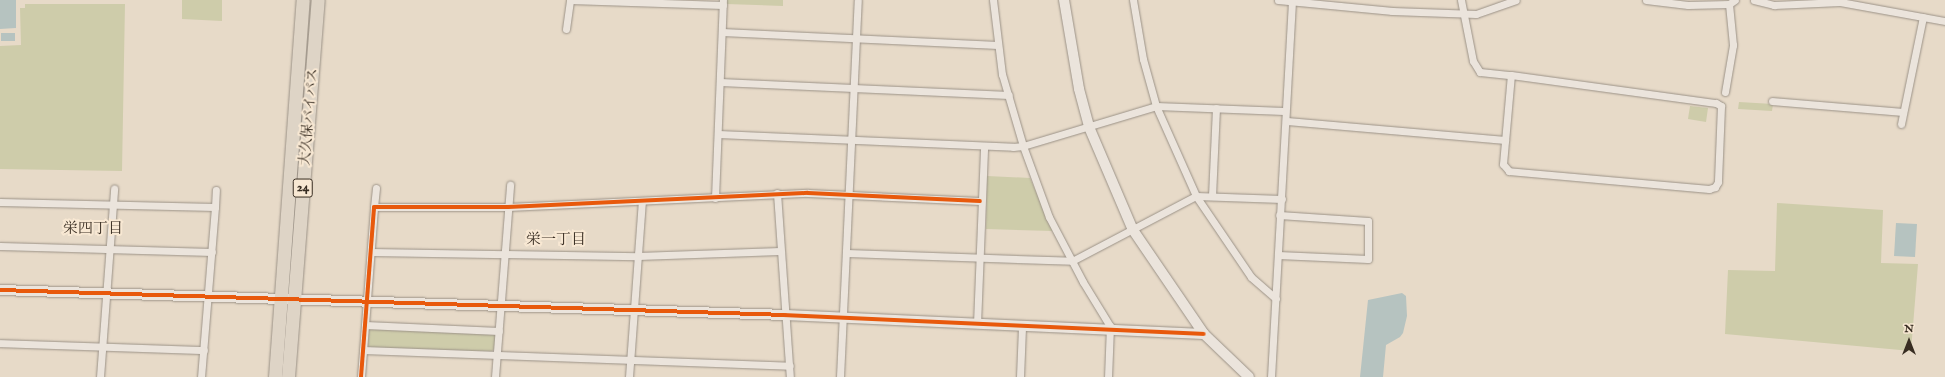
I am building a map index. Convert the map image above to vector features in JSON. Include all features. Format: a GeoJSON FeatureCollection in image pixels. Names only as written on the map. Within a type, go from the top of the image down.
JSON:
{"type":"FeatureCollection","features":[{"type":"Feature","properties":{"kind":"highway","name":"大久保バイパス"},"geometry":{"type":"LineString","coordinates":[[288,377],[288,299],[303,0]]}},
{"type":"Feature","properties":{"kind":"highway","name":"大久保バイパス"},"geometry":{"type":"LineString","coordinates":[[275,377],[288,299],[318,0]]}},
{"type":"Feature","properties":{"kind":"street"},"geometry":{"type":"LineString","coordinates":[[566,29],[570,0],[723,3],[715,198]]}},
{"type":"Feature","properties":{"kind":"street"},"geometry":{"type":"LineString","coordinates":[[840,377],[858,0]]}},
{"type":"Feature","properties":{"kind":"street"},"geometry":{"type":"LineString","coordinates":[[993,0],[1002,74],[1023,146],[1049,217],[1072,261],[1110,326],[1108,377]]}},
{"type":"Feature","properties":{"kind":"street"},"geometry":{"type":"LineString","coordinates":[[1064,0],[1079,89],[1089,127],[1133,230],[1204,334],[1249,377]]}},
{"type":"Feature","properties":{"kind":"street"},"geometry":{"type":"LineString","coordinates":[[1133,0],[1143,59],[1156,106],[1196,196],[1250,277],[1276,299]]}},
{"type":"Feature","properties":{"kind":"street"},"geometry":{"type":"LineString","coordinates":[[1278,0],[1314,1],[1392,11],[1476,14],[1516,0]]}},
{"type":"Feature","properties":{"kind":"street"},"geometry":{"type":"LineString","coordinates":[[1461,0],[1475,67],[1480,72],[1511,75],[1720,105],[1723,112],[1718,182],[1715,187],[1709,189],[1509,171],[1503,164],[1511,75]]}},
{"type":"Feature","properties":{"kind":"street"},"geometry":{"type":"LineString","coordinates":[[1646,0],[1688,4],[1732,2],[1733,45],[1725,92]]}},
{"type":"Feature","properties":{"kind":"street"},"geometry":{"type":"LineString","coordinates":[[1754,0],[1774,5],[1840,1],[1945,21]]}},
{"type":"Feature","properties":{"kind":"street"},"geometry":{"type":"LineString","coordinates":[[1271,377],[1279,215],[1282,199],[1287,121],[1284,110],[1292,1]]}},
{"type":"Feature","properties":{"kind":"street"},"geometry":{"type":"LineString","coordinates":[[1901,124],[1923,17]]}},
{"type":"Feature","properties":{"kind":"street"},"geometry":{"type":"LineString","coordinates":[[722,32],[998,45]]}},
{"type":"Feature","properties":{"kind":"street"},"geometry":{"type":"LineString","coordinates":[[720,82],[854,90],[1009,95]]}},
{"type":"Feature","properties":{"kind":"street"},"geometry":{"type":"LineString","coordinates":[[1772,101],[1903,112]]}},
{"type":"Feature","properties":{"kind":"street"},"geometry":{"type":"LineString","coordinates":[[718,134],[984,146],[1023,146],[1156,106],[1284,110]]}},
{"type":"Feature","properties":{"kind":"street"},"geometry":{"type":"LineString","coordinates":[[1212,196],[1216,108]]}},
{"type":"Feature","properties":{"kind":"street"},"geometry":{"type":"LineString","coordinates":[[1287,121],[1505,140]]}},
{"type":"Feature","properties":{"kind":"street"},"geometry":{"type":"LineString","coordinates":[[977,324],[980,258],[980,201],[984,146]]}},
{"type":"Feature","properties":{"kind":"street"},"geometry":{"type":"LineString","coordinates":[[495,377],[510,185]]}},
{"type":"Feature","properties":{"kind":"street"},"geometry":{"type":"LineString","coordinates":[[361,377],[376,188]]}},
{"type":"Feature","properties":{"kind":"street"},"geometry":{"type":"LineString","coordinates":[[100,377],[114,189]]}},
{"type":"Feature","properties":{"kind":"street"},"geometry":{"type":"LineString","coordinates":[[201,377],[209,297],[216,190]]}},
{"type":"Feature","properties":{"kind":"street"},"geometry":{"type":"LineString","coordinates":[[777,193],[790,377]]}},
{"type":"Feature","properties":{"kind":"street"},"geometry":{"type":"LineString","coordinates":[[374,207],[508,207],[642,202],[777,193],[849,194],[980,201]]}},
{"type":"Feature","properties":{"kind":"street"},"geometry":{"type":"LineString","coordinates":[[847,253],[1072,261],[1196,196],[1282,199]]}},
{"type":"Feature","properties":{"kind":"street"},"geometry":{"type":"LineString","coordinates":[[0,202],[215,207]]}},
{"type":"Feature","properties":{"kind":"street"},"geometry":{"type":"LineString","coordinates":[[629,377],[642,202]]}},
{"type":"Feature","properties":{"kind":"street"},"geometry":{"type":"LineString","coordinates":[[1278,255],[1368,259],[1368,222],[1279,215]]}},
{"type":"Feature","properties":{"kind":"street"},"geometry":{"type":"LineString","coordinates":[[0,246],[212,252]]}},
{"type":"Feature","properties":{"kind":"street"},"geometry":{"type":"LineString","coordinates":[[371,252],[638,256],[780,251]]}},
{"type":"Feature","properties":{"kind":"street"},"geometry":{"type":"LineString","coordinates":[[0,290],[785,315],[1109,331],[1204,334]]}},
{"type":"Feature","properties":{"kind":"street"},"geometry":{"type":"LineString","coordinates":[[365,325],[499,330]]}},
{"type":"Feature","properties":{"kind":"street"},"geometry":{"type":"LineString","coordinates":[[1020,377],[1022,327]]}},
{"type":"Feature","properties":{"kind":"street"},"geometry":{"type":"LineString","coordinates":[[0,343],[204,350]]}},
{"type":"Feature","properties":{"kind":"street"},"geometry":{"type":"LineString","coordinates":[[363,350],[790,366]]}},
{"type":"Feature","properties":{"kind":"shaded area"},"geometry":{"type":"Polygon","coordinates":[[[0,0],[16,0],[16,28],[0,29],[0,0]]]}},
{"type":"Feature","properties":{"kind":"shaded area"},"geometry":{"type":"Polygon","coordinates":[[[182,0],[222,0],[222,21],[182,19],[182,0]]]}},
{"type":"Feature","properties":{"kind":"shaded area"},"geometry":{"type":"Polygon","coordinates":[[[726,0],[783,0],[783,6],[726,4],[726,0]]]}},
{"type":"Feature","properties":{"kind":"shaded area"},"geometry":{"type":"Polygon","coordinates":[[[25,4],[125,4],[122,171],[0,169],[0,46],[21,45],[20,8],[25,8],[25,4]]]}},
{"type":"Feature","properties":{"kind":"shaded area"},"geometry":{"type":"Polygon","coordinates":[[[1,33],[15,33],[15,41],[1,41],[1,33]]]}},
{"type":"Feature","properties":{"kind":"shaded area"},"geometry":{"type":"Polygon","coordinates":[[[1739,102],[1773,104],[1772,111],[1738,109],[1739,102]]]}},
{"type":"Feature","properties":{"kind":"shaded area"},"geometry":{"type":"Polygon","coordinates":[[[1690,106],[1708,108],[1706,122],[1688,119],[1690,106]]]}},
{"type":"Feature","properties":{"kind":"shaded area"},"geometry":{"type":"Polygon","coordinates":[[[987,176],[1030,178],[1053,231],[986,229],[987,176]]]}},
{"type":"Feature","properties":{"kind":"shaded area"},"geometry":{"type":"Polygon","coordinates":[[[1777,203],[1883,210],[1881,263],[1918,264],[1911,351],[1725,334],[1728,270],[1775,271],[1777,203]]]}},
{"type":"Feature","properties":{"kind":"shaded area"},"geometry":{"type":"Polygon","coordinates":[[[1896,223],[1917,224],[1915,257],[1894,256],[1896,223]]]}},
{"type":"Feature","properties":{"kind":"shaded area"},"geometry":{"type":"Polygon","coordinates":[[[1402,293],[1406,296],[1407,316],[1403,333],[1400,337],[1386,345],[1383,377],[1360,377],[1368,300],[1402,293]]]}},
{"type":"Feature","properties":{"kind":"shaded area"},"geometry":{"type":"Polygon","coordinates":[[[369,328],[495,332],[495,348],[491,352],[370,348],[368,345],[369,328]]]}},
{"type":"Feature","properties":{"kind":"cycle path"},"geometry":{"type":"LineString","coordinates":[[361,377],[374,207],[508,207],[808,193],[980,201]]}},
{"type":"Feature","properties":{"kind":"cycle path"},"geometry":{"type":"LineString","coordinates":[[0,290],[785,315],[1204,334]]}},
{"type":"Feature","properties":{"kind":"district","name":"栄四丁目"},"geometry":{"type":"Point","coordinates":[93,229]}},
{"type":"Feature","properties":{"kind":"district","name":"栄一丁目"},"geometry":{"type":"Point","coordinates":[556,240]}}]}
